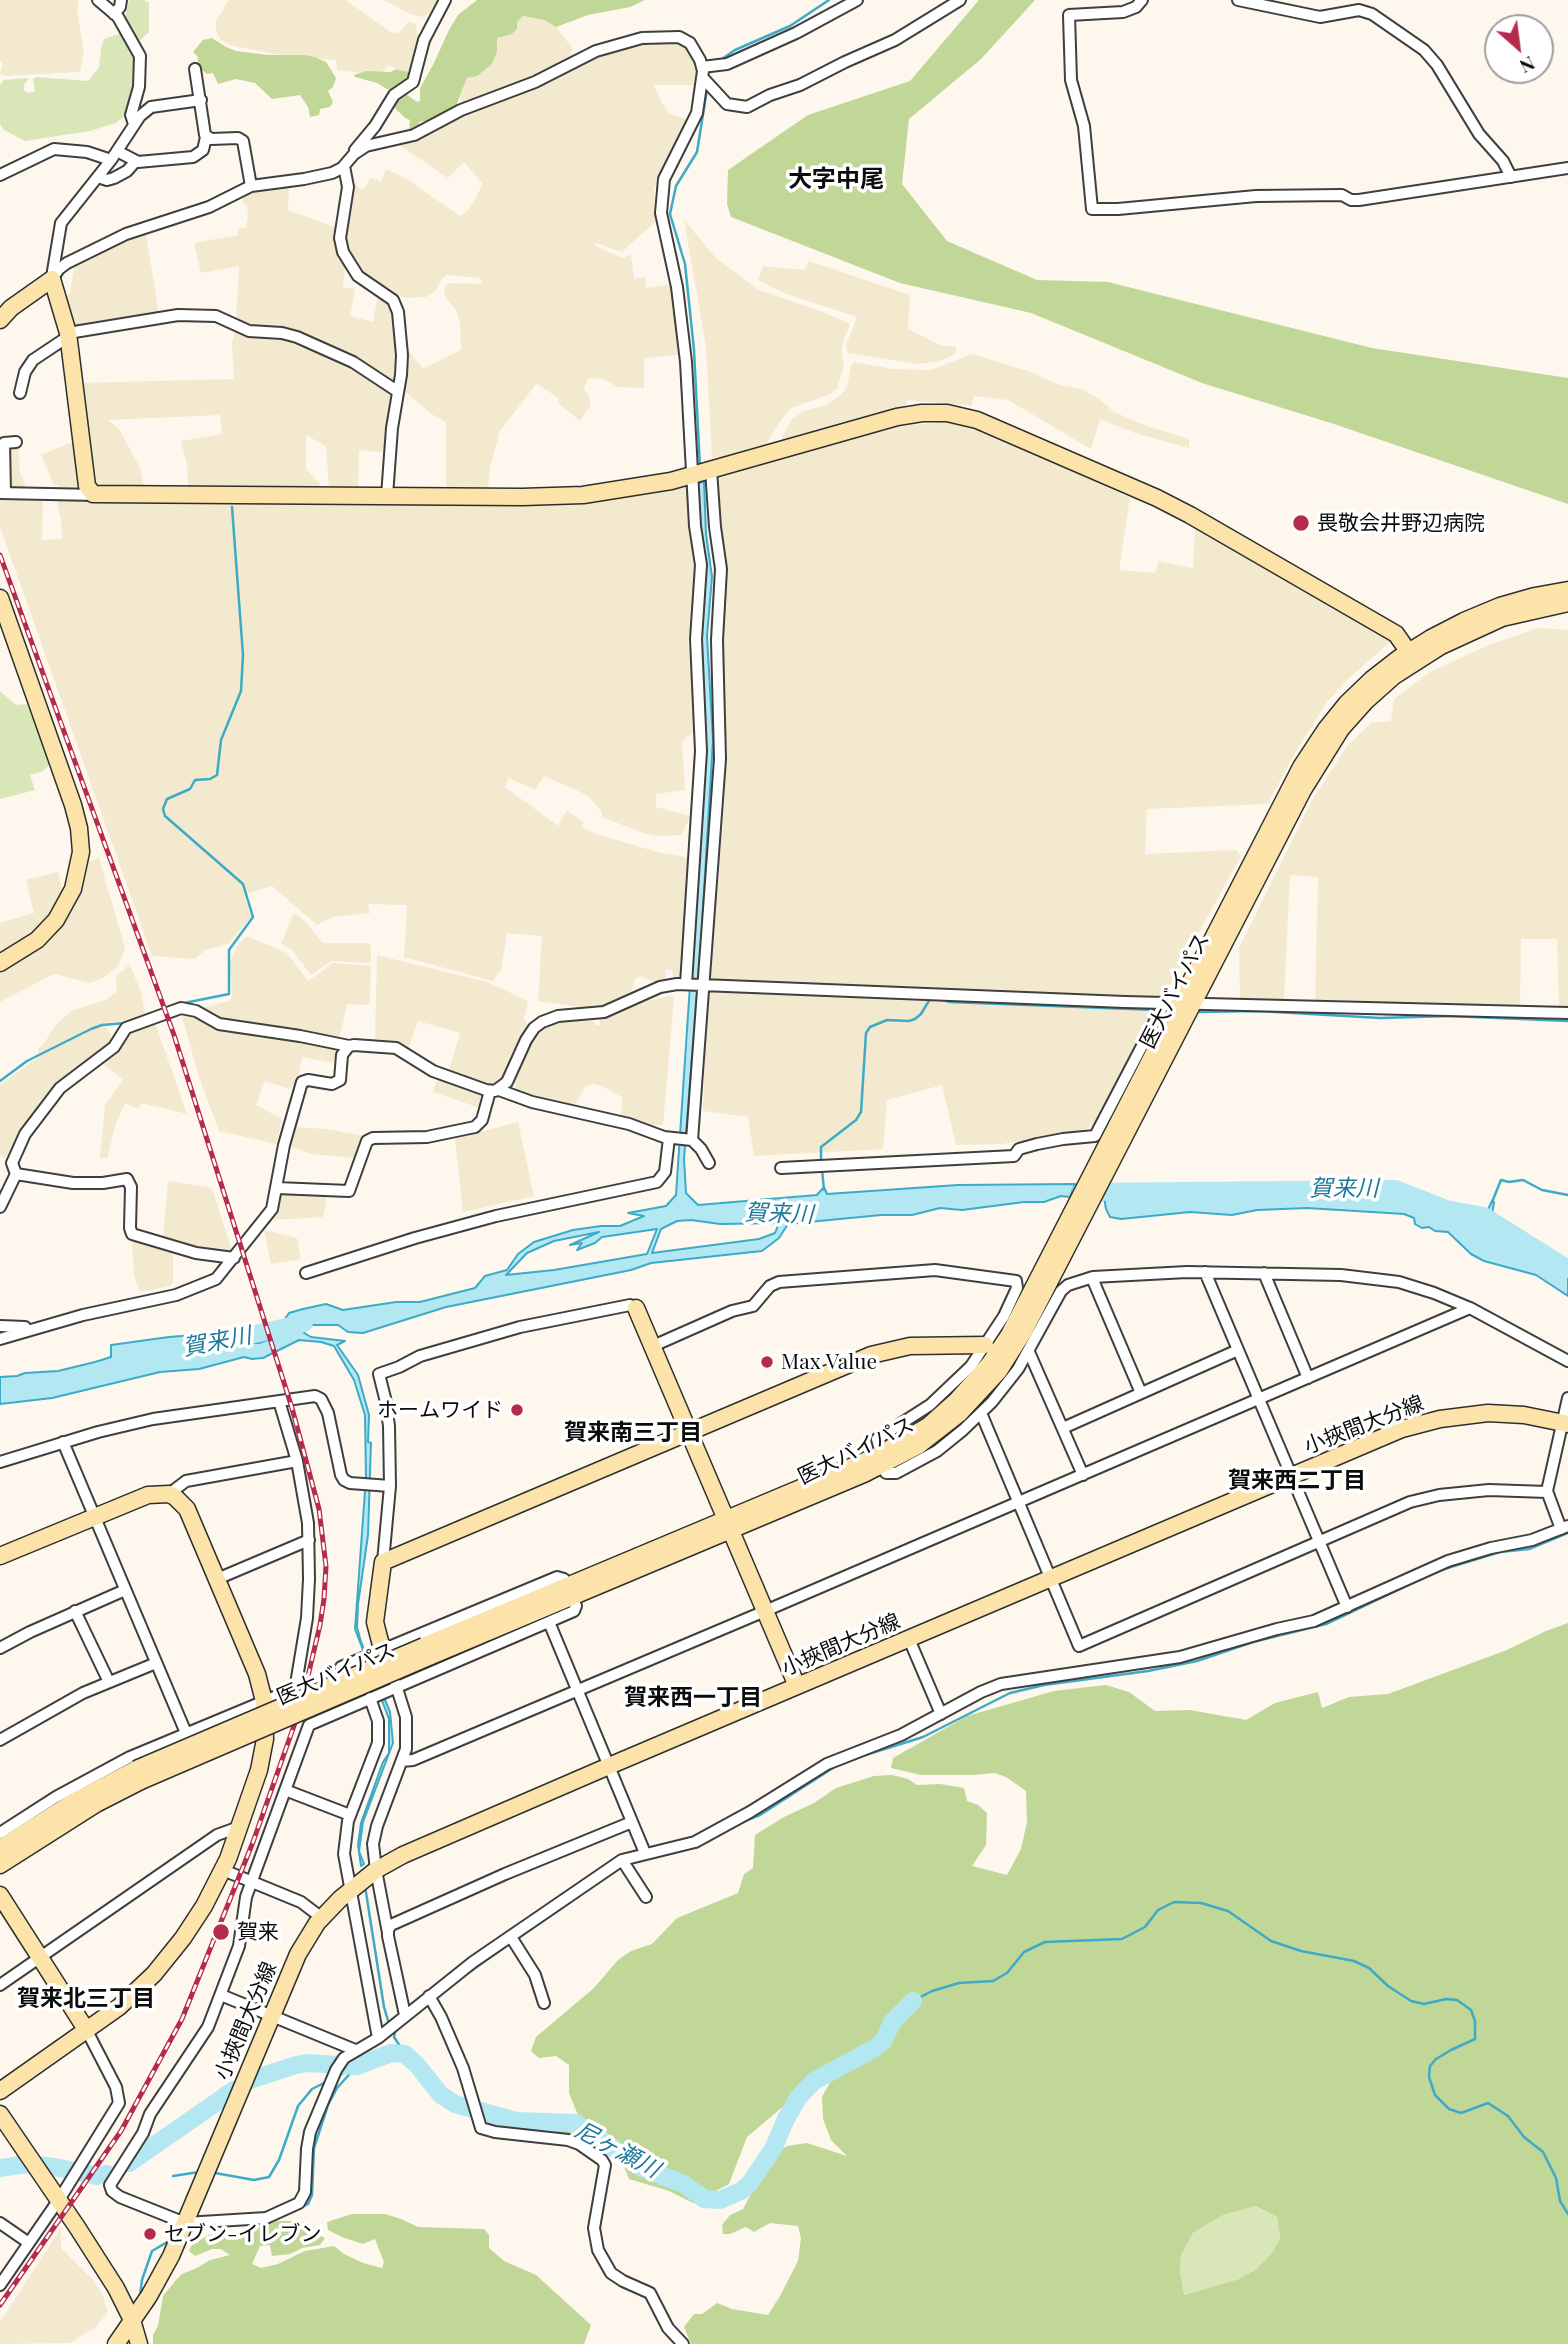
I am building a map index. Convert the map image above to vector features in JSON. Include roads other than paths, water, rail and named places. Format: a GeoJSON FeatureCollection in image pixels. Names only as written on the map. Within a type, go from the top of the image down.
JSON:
{"type":"FeatureCollection","features":[{"type":"Feature","properties":{"kind":"main road"},"geometry":{"type":"LineString","coordinates":[[0,320],[11,308],[52,279],[69,335],[87,486],[91,493],[97,495],[583,495],[627,489],[701,473],[897,417],[932,413],[962,416],[1127,485],[1190,515],[1396,634],[1412,656]]}},
{"type":"Feature","properties":{"kind":"main road","name":"医大バイパス"},"geometry":{"type":"LineString","coordinates":[[0,1849],[73,1802],[729,1525],[885,1456],[918,1446],[946,1426],[972,1402],[1010,1355],[1181,1009],[1330,744],[1366,701],[1412,656],[1447,629],[1516,600],[1568,590]]}},
{"type":"Feature","properties":{"kind":"main road"},"geometry":{"type":"LineString","coordinates":[[0,598],[73,804],[81,852],[73,889],[55,920],[37,940],[0,963]]}},
{"type":"Feature","properties":{"kind":"main road","name":"医大バイパス"},"geometry":{"type":"LineString","coordinates":[[1412,656],[1483,625],[1520,613],[1568,603]]}},
{"type":"Feature","properties":{"kind":"main road"},"geometry":{"type":"LineString","coordinates":[[885,1456],[928,1426],[956,1401],[998,1351],[1181,1009]]}},
{"type":"Feature","properties":{"kind":"main road"},"geometry":{"type":"LineString","coordinates":[[636,1308],[797,1686]]}},
{"type":"Feature","properties":{"kind":"main road"},"geometry":{"type":"LineString","coordinates":[[382,1649],[376,1631],[375,1616],[383,1562],[871,1355],[910,1346],[985,1345]]}},
{"type":"Feature","properties":{"kind":"main road","name":"小挾間大分線"},"geometry":{"type":"LineString","coordinates":[[116,2344],[163,2272],[298,1954],[322,1918],[363,1879],[402,1855],[1402,1429],[1440,1419],[1500,1413],[1565,1423]]}},
{"type":"Feature","properties":{"kind":"main road"},"geometry":{"type":"LineString","coordinates":[[0,1556],[148,1495],[169,1494],[187,1509],[257,1674],[264,1701],[262,1756],[223,1870],[194,1922],[162,1966],[127,2001],[0,2091]]}},
{"type":"Feature","properties":{"kind":"main road","name":"医大バイパス"},"geometry":{"type":"LineString","coordinates":[[0,1865],[139,1775]]}},
{"type":"Feature","properties":{"kind":"main road"},"geometry":{"type":"LineString","coordinates":[[0,1895],[87,2031]]}},
{"type":"Feature","properties":{"kind":"main road"},"geometry":{"type":"LineString","coordinates":[[0,2114],[116,2288],[132,2320],[139,2344]]}},
{"type":"Feature","properties":{"kind":"street"},"geometry":{"type":"LineString","coordinates":[[98,0],[114,14],[140,56],[139,87],[131,115],[134,124]]}},
{"type":"Feature","properties":{"kind":"street"},"geometry":{"type":"LineString","coordinates":[[114,14],[121,0]]}},
{"type":"Feature","properties":{"kind":"street"},"geometry":{"type":"LineString","coordinates":[[387,496],[387,476],[402,355],[395,305],[389,296],[358,276],[346,259],[340,244],[348,187],[347,163],[394,95],[413,82],[424,40],[445,0]]}},
{"type":"Feature","properties":{"kind":"street"},"geometry":{"type":"LineString","coordinates":[[702,73],[796,33],[857,0]]}},
{"type":"Feature","properties":{"kind":"street"},"geometry":{"type":"LineString","coordinates":[[52,279],[62,266],[126,234],[209,207],[251,186],[320,177],[347,163],[366,146],[414,135],[461,110],[535,82],[596,51],[635,39],[684,38],[690,43],[702,73],[727,104],[747,107],[895,40],[960,0]]}},
{"type":"Feature","properties":{"kind":"street"},"geometry":{"type":"LineString","coordinates":[[1142,0],[1136,7],[1123,12],[1069,15],[1071,80],[1085,135],[1092,209],[1256,196],[1342,195],[1359,200],[1568,168]]}},
{"type":"Feature","properties":{"kind":"street"},"geometry":{"type":"LineString","coordinates":[[1238,0],[1320,17],[1359,10],[1372,14],[1424,50],[1437,65],[1479,134],[1503,161],[1511,177]]}},
{"type":"Feature","properties":{"kind":"street"},"geometry":{"type":"LineString","coordinates":[[0,175],[54,149],[114,155],[135,162],[192,157],[203,150],[206,137],[195,69]]}},
{"type":"Feature","properties":{"kind":"street"},"geometry":{"type":"LineString","coordinates":[[692,1140],[720,759],[717,640],[721,569],[715,527],[701,473],[674,265],[661,212],[664,179],[694,121],[702,73]]}},
{"type":"Feature","properties":{"kind":"street"},"geometry":{"type":"LineString","coordinates":[[52,279],[59,228],[64,218],[98,177],[134,124],[148,108],[201,100]]}},
{"type":"Feature","properties":{"kind":"street"},"geometry":{"type":"LineString","coordinates":[[206,137],[215,140],[237,138],[243,141],[251,186]]}},
{"type":"Feature","properties":{"kind":"street"},"geometry":{"type":"LineString","coordinates":[[98,177],[114,178],[127,171],[135,162]]}},
{"type":"Feature","properties":{"kind":"street"},"geometry":{"type":"LineString","coordinates":[[20,393],[25,372],[33,360],[69,335],[178,316],[216,316],[249,331],[282,333],[304,340],[353,362],[397,391]]}},
{"type":"Feature","properties":{"kind":"street"},"geometry":{"type":"LineString","coordinates":[[16,442],[4,443],[3,493],[97,495]]}},
{"type":"Feature","properties":{"kind":"street"},"geometry":{"type":"LineString","coordinates":[[685,984],[701,751],[696,639],[701,565],[701,473]]}},
{"type":"Feature","properties":{"kind":"street"},"geometry":{"type":"LineString","coordinates":[[277,1188],[349,1191],[368,1141],[373,1138],[427,1136],[475,1127],[482,1120],[494,1090],[508,1082],[534,1028],[558,1016],[597,1014],[660,987],[685,984],[1181,1009],[1568,1013]]}},
{"type":"Feature","properties":{"kind":"street"},"geometry":{"type":"LineString","coordinates":[[0,1207],[30,1125],[60,1088],[114,1048],[126,1028],[181,1008],[188,1008],[219,1024],[349,1046],[396,1048],[433,1071],[494,1090],[533,1102],[629,1124],[669,1138],[692,1140],[709,1163]]}},
{"type":"Feature","properties":{"kind":"street"},"geometry":{"type":"LineString","coordinates":[[781,1168],[1013,1156],[1019,1149],[1037,1144],[1095,1136],[1181,1009]]}},
{"type":"Feature","properties":{"kind":"street"},"geometry":{"type":"LineString","coordinates":[[0,1339],[36,1326],[176,1295],[216,1279],[268,1216],[302,1082],[308,1080],[332,1084],[340,1080],[342,1055],[349,1046]]}},
{"type":"Feature","properties":{"kind":"street"},"geometry":{"type":"LineString","coordinates":[[306,1273],[415,1238],[496,1216],[657,1181],[664,1176],[667,1168],[669,1138]]}},
{"type":"Feature","properties":{"kind":"street"},"geometry":{"type":"LineString","coordinates":[[0,1158],[14,1169],[73,1183],[103,1183],[127,1179],[131,1187],[132,1234],[196,1253],[234,1258]]}},
{"type":"Feature","properties":{"kind":"street"},"geometry":{"type":"LineString","coordinates":[[653,1346],[732,1311],[752,1306],[770,1286],[779,1282],[935,1270],[1016,1281],[1018,1284],[1015,1294],[971,1366],[930,1405],[877,1439],[885,1456],[887,1473],[893,1474],[926,1458],[955,1437],[981,1413],[1006,1386],[1029,1352],[1060,1291],[1069,1284],[1092,1278],[1139,1273],[1205,1272],[1341,1275],[1379,1279],[1415,1286],[1470,1308],[1568,1361]]}},
{"type":"Feature","properties":{"kind":"street"},"geometry":{"type":"LineString","coordinates":[[1205,1272],[1348,1607]]}},
{"type":"Feature","properties":{"kind":"street"},"geometry":{"type":"LineString","coordinates":[[1264,1273],[1308,1378]]}},
{"type":"Feature","properties":{"kind":"street"},"geometry":{"type":"LineString","coordinates":[[1092,1278],[1141,1393]]}},
{"type":"Feature","properties":{"kind":"street"},"geometry":{"type":"LineString","coordinates":[[383,1562],[390,1486],[389,1426],[386,1398],[379,1374],[420,1356],[520,1327],[630,1305],[636,1308]]}},
{"type":"Feature","properties":{"kind":"street"},"geometry":{"type":"LineString","coordinates":[[402,1761],[412,1760],[765,1611],[1470,1308]]}},
{"type":"Feature","properties":{"kind":"street"},"geometry":{"type":"LineString","coordinates":[[0,1326],[36,1326]]}},
{"type":"Feature","properties":{"kind":"street"},"geometry":{"type":"LineString","coordinates":[[1063,1427],[1238,1350]]}},
{"type":"Feature","properties":{"kind":"street"},"geometry":{"type":"LineString","coordinates":[[1029,1352],[1083,1475]]}},
{"type":"Feature","properties":{"kind":"street"},"geometry":{"type":"LineString","coordinates":[[0,1462],[63,1442],[153,1419],[318,1397],[328,1413],[344,1480],[350,1483],[390,1486]]}},
{"type":"Feature","properties":{"kind":"street"},"geometry":{"type":"LineString","coordinates":[[341,1667],[557,1577],[563,1578],[575,1609],[309,1725],[245,1902],[242,1938],[208,2027],[150,2114],[143,2133],[110,2185],[112,2191],[120,2197],[185,2223],[266,2218],[302,2200],[306,2189],[309,2138],[341,2062],[355,2050],[381,2035],[473,1962],[622,1860],[695,1842],[750,1812],[827,1764],[901,1735],[1001,1684],[1180,1657],[1314,1621],[1448,1561],[1491,1548],[1532,1540],[1564,1527],[1547,1492],[1565,1423],[1568,1398]]}},
{"type":"Feature","properties":{"kind":"street"},"geometry":{"type":"LineString","coordinates":[[0,1833],[45,1803],[130,1757],[291,1690],[299,1677],[307,1618],[309,1540],[296,1461],[279,1401]]}},
{"type":"Feature","properties":{"kind":"street"},"geometry":{"type":"LineString","coordinates":[[981,1413],[1079,1646],[1384,1513],[1439,1494],[1489,1490],[1547,1492]]}},
{"type":"Feature","properties":{"kind":"street"},"geometry":{"type":"LineString","coordinates":[[63,1442],[186,1733]]}},
{"type":"Feature","properties":{"kind":"street"},"geometry":{"type":"LineString","coordinates":[[169,1494],[186,1481],[296,1461]]}},
{"type":"Feature","properties":{"kind":"street"},"geometry":{"type":"LineString","coordinates":[[217,1579],[309,1540]]}},
{"type":"Feature","properties":{"kind":"street"},"geometry":{"type":"LineString","coordinates":[[0,1648],[125,1590]]}},
{"type":"Feature","properties":{"kind":"street"},"geometry":{"type":"LineString","coordinates":[[75,1611],[109,1682]]}},
{"type":"Feature","properties":{"kind":"street"},"geometry":{"type":"LineString","coordinates":[[549,1622],[645,1853]]}},
{"type":"Feature","properties":{"kind":"street"},"geometry":{"type":"LineString","coordinates":[[909,1639],[941,1714]]}},
{"type":"Feature","properties":{"kind":"street"},"geometry":{"type":"LineString","coordinates":[[381,2035],[363,1879],[375,1832],[406,1749],[407,1729],[405,1711],[382,1649]]}},
{"type":"Feature","properties":{"kind":"street"},"geometry":{"type":"LineString","coordinates":[[0,1740],[42,1715],[109,1682],[156,1663]]}},
{"type":"Feature","properties":{"kind":"street"},"geometry":{"type":"LineString","coordinates":[[370,1698],[378,1721],[378,1743],[350,1815],[344,1845],[388,1933],[400,2019]]}},
{"type":"Feature","properties":{"kind":"street"},"geometry":{"type":"LineString","coordinates":[[285,1790],[350,1815]]}},
{"type":"Feature","properties":{"kind":"street"},"geometry":{"type":"LineString","coordinates":[[388,1933],[393,1924],[632,1822]]}},
{"type":"Feature","properties":{"kind":"street"},"geometry":{"type":"LineString","coordinates":[[0,1985],[217,1835],[239,1827]]}},
{"type":"Feature","properties":{"kind":"street"},"geometry":{"type":"LineString","coordinates":[[622,1860],[646,1897]]}},
{"type":"Feature","properties":{"kind":"street"},"geometry":{"type":"LineString","coordinates":[[223,1870],[301,1902],[322,1918]]}},
{"type":"Feature","properties":{"kind":"street"},"geometry":{"type":"LineString","coordinates":[[511,1937],[535,1975],[544,2003]]}},
{"type":"Feature","properties":{"kind":"street"},"geometry":{"type":"LineString","coordinates":[[221,1995],[355,2050]]}},
{"type":"Feature","properties":{"kind":"street"},"geometry":{"type":"LineString","coordinates":[[429,1996],[458,2055],[481,2128],[568,2140],[579,2144],[602,2160],[605,2165],[594,2228],[598,2250],[611,2273],[650,2293],[668,2328],[683,2344]]}},
{"type":"Feature","properties":{"kind":"street"},"geometry":{"type":"LineString","coordinates":[[0,2285],[77,2171],[120,2100],[87,2031]]}},
{"type":"Feature","properties":{"kind":"street"},"geometry":{"type":"LineString","coordinates":[[0,2223],[29,2243]]}},
{"type":"Feature","properties":{"kind":"water"},"geometry":{"type":"Polygon","coordinates":[[[704,482],[706,534],[712,577],[707,636],[713,740],[684,1159],[686,1193],[698,1205],[817,1195],[824,1187],[827,1194],[958,1185],[1075,1184],[1070,1197],[1061,1196],[1044,1202],[962,1210],[940,1208],[912,1215],[881,1215],[788,1224],[779,1238],[762,1251],[651,1263],[631,1270],[446,1307],[363,1333],[348,1332],[338,1325],[308,1325],[304,1333],[311,1337],[345,1341],[337,1345],[358,1375],[369,1415],[368,1442],[371,1443],[368,1535],[357,1627],[390,1712],[393,1743],[363,1822],[359,1851],[364,1864],[361,1866],[358,1845],[361,1823],[383,1762],[389,1753],[389,1719],[355,1629],[366,1478],[365,1415],[354,1380],[334,1346],[299,1340],[263,1358],[244,1357],[199,1369],[160,1372],[52,1398],[0,1404],[0,1377],[58,1371],[111,1357],[111,1345],[169,1337],[218,1333],[246,1343],[259,1343],[280,1335],[283,1322],[289,1313],[303,1309],[326,1304],[343,1310],[396,1302],[420,1302],[475,1288],[485,1276],[507,1270],[518,1254],[534,1242],[573,1230],[620,1226],[644,1216],[628,1213],[666,1206],[676,1195],[692,955],[700,538],[697,483],[704,482]],[[677,1221],[661,1229],[652,1253],[759,1239],[775,1233],[779,1223],[720,1224],[677,1221]],[[657,1229],[602,1237],[577,1250],[582,1243],[570,1245],[599,1232],[554,1241],[527,1253],[506,1275],[554,1270],[647,1254],[657,1229]]]}},
{"type":"Feature","properties":{"kind":"water"},"geometry":{"type":"Polygon","coordinates":[[[1110,1188],[1195,1192],[1196,1195],[1204,1196],[1295,1191],[1415,1194],[1429,1198],[1447,1212],[1482,1222],[1492,1201],[1490,1227],[1568,1266],[1568,1296],[1536,1275],[1484,1261],[1471,1254],[1448,1232],[1422,1228],[1415,1224],[1414,1218],[1404,1214],[1307,1208],[1257,1210],[1232,1215],[1190,1212],[1121,1219],[1110,1217],[1106,1209],[1104,1197],[1110,1188]]]}},
{"type":"Feature","properties":{"kind":"waterway"},"geometry":{"type":"LineString","coordinates":[[719,61],[735,50],[790,26],[829,0]]}},
{"type":"Feature","properties":{"kind":"waterway"},"geometry":{"type":"LineString","coordinates":[[700,468],[694,350],[685,264],[670,214],[676,186],[697,152],[707,89]]}},
{"type":"Feature","properties":{"kind":"waterway"},"geometry":{"type":"LineString","coordinates":[[184,1003],[229,994],[229,950],[253,917],[243,884],[165,816],[163,809],[167,799],[190,789],[195,780],[210,779],[217,775],[221,740],[241,691],[243,655],[232,507]]}},
{"type":"Feature","properties":{"kind":"waterway"},"geometry":{"type":"LineString","coordinates":[[821,1162],[821,1147],[856,1120],[861,1112],[866,1033],[870,1027],[887,1020],[915,1019],[930,999]]}},
{"type":"Feature","properties":{"kind":"waterway"},"geometry":{"type":"LineString","coordinates":[[943,1000],[1156,1010]]}},
{"type":"Feature","properties":{"kind":"waterway"},"geometry":{"type":"LineString","coordinates":[[1197,1012],[1258,1011],[1380,1018],[1450,1016],[1568,1021]]}},
{"type":"Feature","properties":{"kind":"waterway"},"geometry":{"type":"LineString","coordinates":[[0,1081],[27,1061],[91,1029],[125,1023]]}},
{"type":"Feature","properties":{"kind":"waterway"},"geometry":{"type":"LineString","coordinates":[[822,1169],[824,1190]]}},
{"type":"Feature","properties":{"kind":"waterway"},"geometry":{"type":"LineString","coordinates":[[1492,1202],[1501,1180],[1523,1180],[1542,1190],[1568,1195]]}},
{"type":"Feature","properties":{"kind":"waterway","name":"賀来川"},"geometry":{"type":"LineString","coordinates":[[1081,1192],[1395,1189],[1446,1209],[1484,1216],[1568,1269]]}},
{"type":"Feature","properties":{"kind":"waterway","name":"賀来川"},"geometry":{"type":"LineString","coordinates":[[215,1343],[304,1323]]}},
{"type":"Feature","properties":{"kind":"waterway"},"geometry":{"type":"LineString","coordinates":[[1441,1570],[1500,1552],[1529,1549],[1568,1533]]}},
{"type":"Feature","properties":{"kind":"waterway"},"geometry":{"type":"LineString","coordinates":[[856,1758],[923,1737],[1010,1693],[1044,1685],[1148,1671],[1197,1661],[1253,1642],[1326,1624],[1412,1583]]}},
{"type":"Feature","properties":{"kind":"waterway"},"geometry":{"type":"LineString","coordinates":[[740,1823],[760,1815],[836,1766]]}},
{"type":"Feature","properties":{"kind":"waterway"},"geometry":{"type":"LineString","coordinates":[[694,1847],[722,1832]]}},
{"type":"Feature","properties":{"kind":"waterway"},"geometry":{"type":"LineString","coordinates":[[365,1886],[389,2024]]}},
{"type":"Feature","properties":{"kind":"waterway"},"geometry":{"type":"LineString","coordinates":[[517,1939],[592,1887]]}},
{"type":"Feature","properties":{"kind":"waterway"},"geometry":{"type":"LineString","coordinates":[[913,2001],[932,1991],[959,1983],[993,1981],[1007,1973],[1024,1952],[1045,1942],[1122,1939],[1145,1927],[1158,1910],[1174,1902],[1201,1903],[1228,1911],[1271,1941],[1301,1951],[1354,1961],[1369,1968],[1388,1986],[1411,2001],[1424,2004],[1446,1999],[1457,2000],[1471,2010],[1475,2021],[1475,2039],[1451,2050],[1430,2066],[1429,2077],[1435,2095],[1449,2109],[1461,2113],[1488,2103],[1508,2116],[1524,2137],[1543,2152],[1556,2178],[1560,2201],[1568,2214]]}},
{"type":"Feature","properties":{"kind":"waterway"},"geometry":{"type":"LineString","coordinates":[[471,1971],[511,1943]]}},
{"type":"Feature","properties":{"kind":"waterway","name":"尼ヶ瀬川"},"geometry":{"type":"LineString","coordinates":[[250,2080],[307,2063],[357,2066],[391,2053],[405,2054],[441,2095],[455,2104],[516,2121],[576,2123],[642,2168],[684,2184],[704,2199],[720,2200],[741,2191],[750,2183],[773,2149],[798,2098],[814,2081],[875,2048],[883,2041],[893,2021],[913,2001]]}},
{"type":"Feature","properties":{"kind":"waterway"},"geometry":{"type":"LineString","coordinates":[[396,2028],[394,2037],[405,2054]]}},
{"type":"Feature","properties":{"kind":"waterway"},"geometry":{"type":"LineString","coordinates":[[338,2076],[357,2066]]}},
{"type":"Feature","properties":{"kind":"waterway"},"geometry":{"type":"LineString","coordinates":[[304,2206],[312,2195],[314,2148],[328,2105],[337,2088],[355,2068]]}},
{"type":"Feature","properties":{"kind":"waterway"},"geometry":{"type":"LineString","coordinates":[[215,2173],[254,2180],[269,2177],[279,2160],[298,2106],[312,2089],[326,2082]]}},
{"type":"Feature","properties":{"kind":"waterway","name":"尼ヶ瀬川"},"geometry":{"type":"LineString","coordinates":[[129,2163],[234,2090]]}},
{"type":"Feature","properties":{"kind":"waterway","name":"尼ヶ瀬川"},"geometry":{"type":"LineString","coordinates":[[0,2168],[26,2164],[97,2176],[107,2174]]}},
{"type":"Feature","properties":{"kind":"waterway"},"geometry":{"type":"LineString","coordinates":[[173,2176],[199,2172]]}},
{"type":"Feature","properties":{"kind":"waterway"},"geometry":{"type":"LineString","coordinates":[[189,2231],[206,2227]]}},
{"type":"Feature","properties":{"kind":"waterway"},"geometry":{"type":"LineString","coordinates":[[140,2296],[142,2280],[152,2251],[169,2241]]}},
{"type":"Feature","properties":{"kind":"railway"},"geometry":{"type":"LineString","coordinates":[[0,555],[174,1035],[292,1408],[319,1509],[326,1566],[320,1625],[301,1706],[253,1842],[182,2019],[121,2131],[0,2305]]}},
{"type":"Feature","properties":{"kind":"place","name":"畏敬会井野辺病院"},"geometry":{"type":"Point","coordinates":[1301,523]}},
{"type":"Feature","properties":{"kind":"place","name":"Max Value"},"geometry":{"type":"Point","coordinates":[767,1362]}},
{"type":"Feature","properties":{"kind":"place","name":"ホームワイド"},"geometry":{"type":"Point","coordinates":[517,1410]}},
{"type":"Feature","properties":{"kind":"place","name":"賀来"},"geometry":{"type":"Point","coordinates":[221,1932]}},
{"type":"Feature","properties":{"kind":"place","name":"セブン-イレブン"},"geometry":{"type":"Point","coordinates":[150,2234]}},
{"type":"Feature","properties":{"kind":"district","name":"大字中尾"},"geometry":{"type":"Point","coordinates":[836,180]}},
{"type":"Feature","properties":{"kind":"district","name":"賀来南三丁目"},"geometry":{"type":"Point","coordinates":[633,1433]}},
{"type":"Feature","properties":{"kind":"district","name":"賀来西二丁目"},"geometry":{"type":"Point","coordinates":[1297,1481]}},
{"type":"Feature","properties":{"kind":"district","name":"賀来西一丁目"},"geometry":{"type":"Point","coordinates":[693,1698]}},
{"type":"Feature","properties":{"kind":"district","name":"賀来北三丁目"},"geometry":{"type":"Point","coordinates":[86,1999]}}]}
